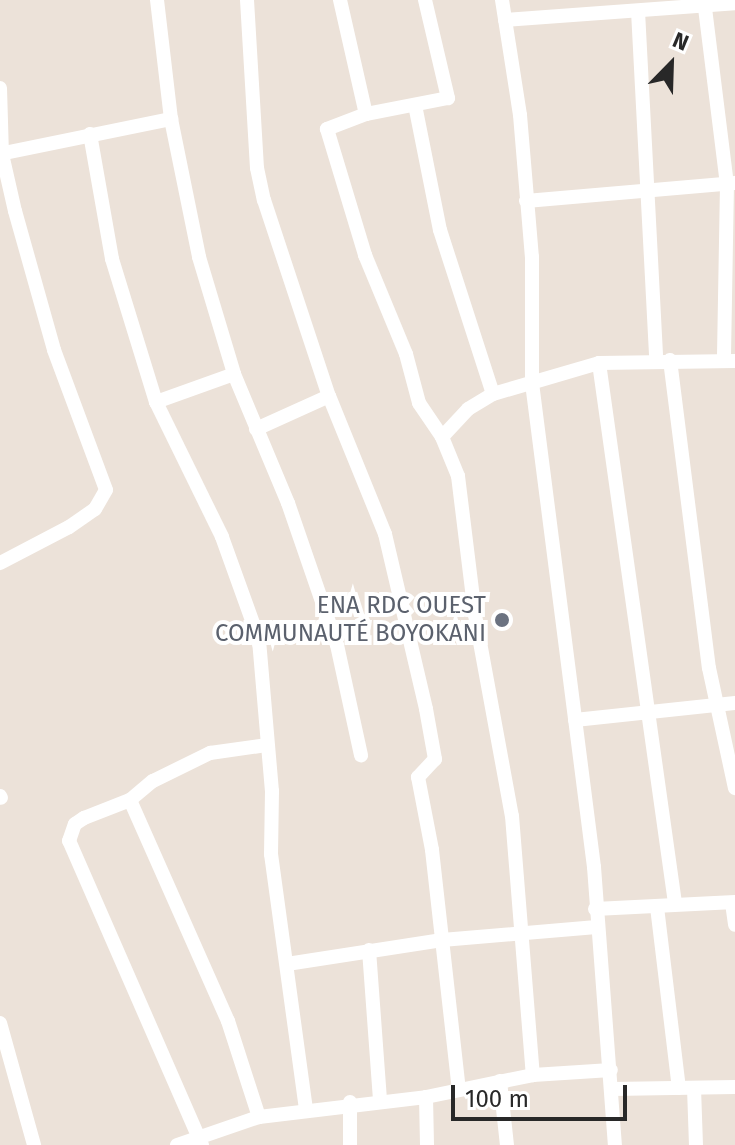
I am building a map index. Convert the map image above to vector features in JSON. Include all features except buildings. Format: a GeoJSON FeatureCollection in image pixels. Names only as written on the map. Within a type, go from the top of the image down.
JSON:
{"type":"FeatureCollection","features":[{"type":"Feature","properties":{"kind":"street"},"geometry":{"type":"LineString","coordinates":[[157,0],[171,119],[199,257],[234,374],[288,503],[337,645],[361,755]]}},
{"type":"Feature","properties":{"kind":"street"},"geometry":{"type":"LineString","coordinates":[[247,0],[259,179],[329,396],[385,534],[418,667],[435,759],[418,777],[442,940],[459,1089]]}},
{"type":"Feature","properties":{"kind":"street"},"geometry":{"type":"LineString","coordinates":[[340,0],[366,114]]}},
{"type":"Feature","properties":{"kind":"street"},"geometry":{"type":"LineString","coordinates":[[425,0],[448,98],[366,114],[327,129],[365,255],[406,354],[419,403],[442,437],[464,507],[475,615],[512,816],[533,1075]]}},
{"type":"Feature","properties":{"kind":"street"},"geometry":{"type":"LineString","coordinates":[[502,0],[534,283],[532,383],[575,720],[611,1070],[615,1145]]}},
{"type":"Feature","properties":{"kind":"street"},"geometry":{"type":"LineString","coordinates":[[442,437],[468,409],[493,394],[599,363],[729,361],[731,183],[704,2]]}},
{"type":"Feature","properties":{"kind":"street"},"geometry":{"type":"LineString","coordinates":[[505,20],[596,7],[638,11],[704,2],[735,3]]}},
{"type":"Feature","properties":{"kind":"street"},"geometry":{"type":"LineString","coordinates":[[638,11],[648,189],[663,360],[717,705],[735,788]]}},
{"type":"Feature","properties":{"kind":"street"},"geometry":{"type":"LineString","coordinates":[[0,88],[1,154],[54,350],[106,490],[95,509],[69,527],[0,563]]}},
{"type":"Feature","properties":{"kind":"street"},"geometry":{"type":"LineString","coordinates":[[415,105],[440,230],[493,394]]}},
{"type":"Feature","properties":{"kind":"street"},"geometry":{"type":"LineString","coordinates":[[1,154],[171,119]]}},
{"type":"Feature","properties":{"kind":"street"},"geometry":{"type":"LineString","coordinates":[[90,134],[112,259],[156,402],[222,537],[259,640],[271,854],[306,1110]]}},
{"type":"Feature","properties":{"kind":"street"},"geometry":{"type":"LineString","coordinates":[[526,201],[731,183]]}},
{"type":"Feature","properties":{"kind":"street"},"geometry":{"type":"LineString","coordinates":[[599,363],[675,903]]}},
{"type":"Feature","properties":{"kind":"street"},"geometry":{"type":"LineString","coordinates":[[156,402],[234,374]]}},
{"type":"Feature","properties":{"kind":"street"},"geometry":{"type":"LineString","coordinates":[[256,429],[329,396]]}},
{"type":"Feature","properties":{"kind":"street"},"geometry":{"type":"LineString","coordinates":[[575,720],[735,703]]}},
{"type":"Feature","properties":{"kind":"street"},"geometry":{"type":"LineString","coordinates":[[200,1141],[69,841],[75,824],[84,818],[130,800],[153,781],[210,753],[267,745]]}},
{"type":"Feature","properties":{"kind":"street"},"geometry":{"type":"LineString","coordinates":[[130,800],[228,1021],[259,1117]]}},
{"type":"Feature","properties":{"kind":"street"},"geometry":{"type":"LineString","coordinates":[[595,909],[657,907],[675,903],[733,903],[735,925]]}},
{"type":"Feature","properties":{"kind":"street"},"geometry":{"type":"LineString","coordinates":[[657,907],[696,1145]]}},
{"type":"Feature","properties":{"kind":"street"},"geometry":{"type":"LineString","coordinates":[[287,964],[442,940],[596,927]]}},
{"type":"Feature","properties":{"kind":"street"},"geometry":{"type":"LineString","coordinates":[[369,950],[380,1099]]}},
{"type":"Feature","properties":{"kind":"street"},"geometry":{"type":"LineString","coordinates":[[0,1023],[34,1145]]}},
{"type":"Feature","properties":{"kind":"street"},"geometry":{"type":"LineString","coordinates":[[177,1145],[200,1141],[259,1117],[350,1102],[426,1097],[533,1075],[611,1070]]}},
{"type":"Feature","properties":{"kind":"street"},"geometry":{"type":"LineString","coordinates":[[500,1081],[507,1145]]}},
{"type":"Feature","properties":{"kind":"street"},"geometry":{"type":"LineString","coordinates":[[612,1089],[735,1087]]}},
{"type":"Feature","properties":{"kind":"street"},"geometry":{"type":"LineString","coordinates":[[426,1097],[427,1145]]}},
{"type":"Feature","properties":{"kind":"street"},"geometry":{"type":"LineString","coordinates":[[350,1102],[350,1145]]}},
{"type":"Feature","properties":{"kind":"place","name":"ENA RDC OUEST COMMUNAUTÉ BOYOKANI"},"geometry":{"type":"Point","coordinates":[502,620]}}]}
